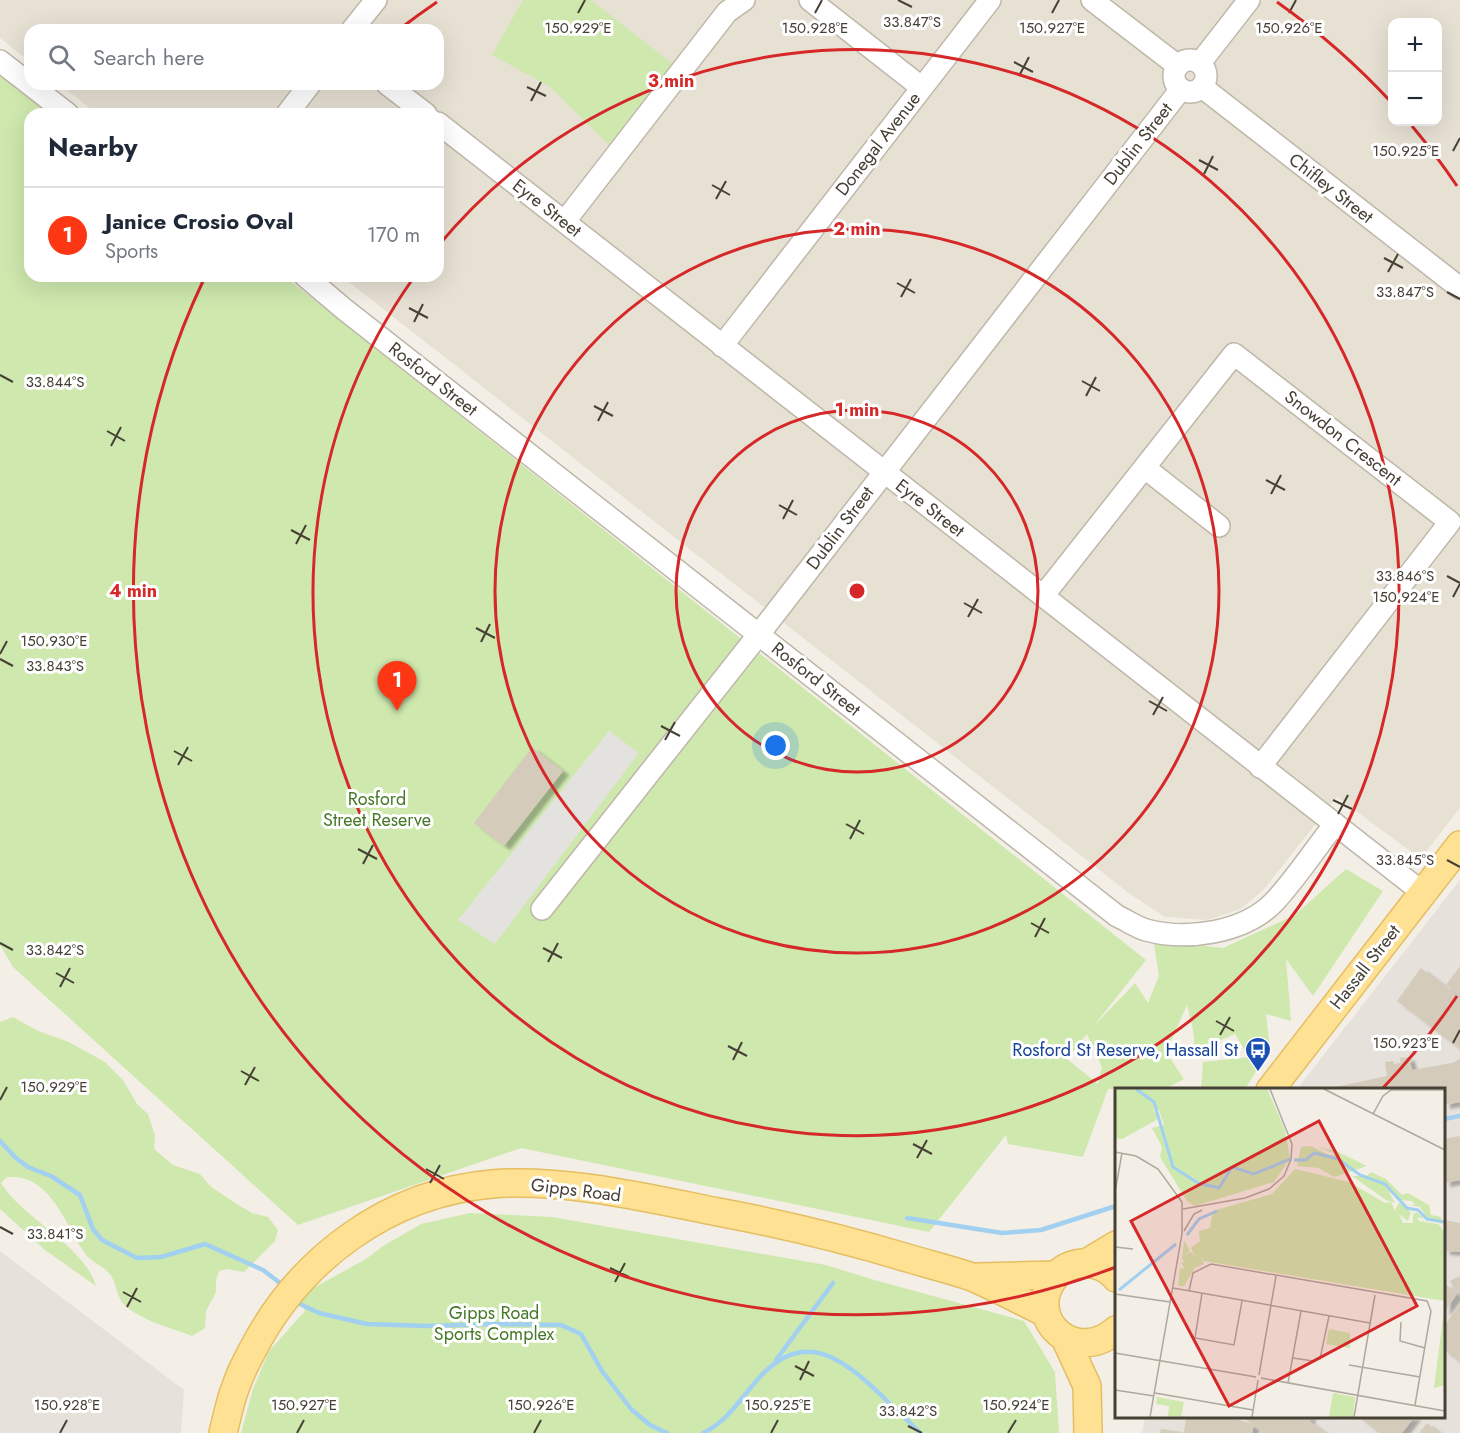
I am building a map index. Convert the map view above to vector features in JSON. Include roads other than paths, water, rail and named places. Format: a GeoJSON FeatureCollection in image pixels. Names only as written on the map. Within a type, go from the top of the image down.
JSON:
{"type":"FeatureCollection","features":[{"type":"Feature","properties":{"kind":"main road","name":"Hassall Street"},"geometry":{"type":"LineString","coordinates":[[1271,1088],[1460,845]]}},
{"type":"Feature","properties":{"kind":"main road","name":"Gipps Road"},"geometry":{"type":"LineString","coordinates":[[224,1433],[236,1386],[262,1331],[273,1313],[305,1275],[362,1228],[414,1202],[455,1190],[492,1184],[551,1184],[584,1188],[802,1230],[971,1277],[1046,1313]]}},
{"type":"Feature","properties":{"kind":"main road"},"geometry":{"type":"LineString","coordinates":[[1088,1433],[1087,1386],[1065,1338],[1050,1323],[1045,1300],[1048,1287],[1056,1275],[1065,1268],[1086,1263],[1115,1246]]}},
{"type":"Feature","properties":{"kind":"main road"},"geometry":{"type":"LineString","coordinates":[[1086,1263],[1102,1266],[1115,1277]]}},
{"type":"Feature","properties":{"kind":"main road","name":"Gipps Road"},"geometry":{"type":"LineString","coordinates":[[971,1277],[1056,1275]]}},
{"type":"Feature","properties":{"kind":"main road"},"geometry":{"type":"LineString","coordinates":[[1065,1338],[1088,1344],[1112,1334]]}},
{"type":"Feature","properties":{"kind":"main road"},"geometry":{"type":"LineString","coordinates":[[1087,1386],[1112,1334]]}},
{"type":"Feature","properties":{"kind":"street"},"geometry":{"type":"LineString","coordinates":[[357,24],[376,0]]}},
{"type":"Feature","properties":{"kind":"street"},"geometry":{"type":"LineString","coordinates":[[565,221],[727,12],[744,0]]}},
{"type":"Feature","properties":{"kind":"street"},"geometry":{"type":"LineString","coordinates":[[810,0],[921,87]]}},
{"type":"Feature","properties":{"kind":"street","name":"Donegal Avenue"},"geometry":{"type":"LineString","coordinates":[[723,346],[990,0]]}},
{"type":"Feature","properties":{"kind":"street"},"geometry":{"type":"LineString","coordinates":[[1092,0],[1178,66]]}},
{"type":"Feature","properties":{"kind":"street"},"geometry":{"type":"LineString","coordinates":[[1200,63],[1249,0]]}},
{"type":"Feature","properties":{"kind":"street"},"geometry":{"type":"LineString","coordinates":[[1191,60],[1200,63],[1206,72],[1205,83],[1202,87],[1189,92],[1181,89],[1174,76],[1178,66],[1191,60]]}},
{"type":"Feature","properties":{"kind":"street"},"geometry":{"type":"LineString","coordinates":[[0,61],[24,80]]}},
{"type":"Feature","properties":{"kind":"street","name":"Chifley Street"},"geometry":{"type":"LineString","coordinates":[[1202,87],[1460,288]]}},
{"type":"Feature","properties":{"kind":"street","name":"Dublin Street"},"geometry":{"type":"LineString","coordinates":[[542,909],[759,634],[1181,89]]}},
{"type":"Feature","properties":{"kind":"street"},"geometry":{"type":"LineString","coordinates":[[37,90],[60,108]]}},
{"type":"Feature","properties":{"kind":"street"},"geometry":{"type":"LineString","coordinates":[[292,108],[305,90]]}},
{"type":"Feature","properties":{"kind":"street"},"geometry":{"type":"LineString","coordinates":[[395,90],[418,108]]}},
{"type":"Feature","properties":{"kind":"street","name":"Eyre Street"},"geometry":{"type":"LineString","coordinates":[[444,128],[1422,892]]}},
{"type":"Feature","properties":{"kind":"street","name":"Rosford Street"},"geometry":{"type":"LineString","coordinates":[[312,282],[1117,916],[1145,930],[1175,935],[1220,931],[1250,920],[1274,902],[1335,824]]}},
{"type":"Feature","properties":{"kind":"street","name":"Snowdon Crescent"},"geometry":{"type":"LineString","coordinates":[[1043,596],[1234,354],[1450,522],[1260,766]]}},
{"type":"Feature","properties":{"kind":"street"},"geometry":{"type":"LineString","coordinates":[[1145,468],[1219,525]]}},
{"type":"Feature","properties":{"kind":"waterway"},"geometry":{"type":"LineString","coordinates":[[1445,1119],[1460,1116]]}},
{"type":"Feature","properties":{"kind":"waterway"},"geometry":{"type":"LineString","coordinates":[[0,1141],[28,1167],[51,1176],[80,1195],[93,1229],[102,1240],[137,1258],[161,1257],[205,1244],[263,1270],[284,1286]]}},
{"type":"Feature","properties":{"kind":"waterway"},"geometry":{"type":"LineString","coordinates":[[907,1218],[1002,1233],[1041,1230],[1115,1206]]}},
{"type":"Feature","properties":{"kind":"waterway"},"geometry":{"type":"LineString","coordinates":[[776,1360],[833,1283]]}},
{"type":"Feature","properties":{"kind":"waterway"},"geometry":{"type":"LineString","coordinates":[[296,1299],[298,1303],[319,1313],[367,1324],[561,1325],[581,1334],[602,1371],[631,1409],[650,1425],[667,1433]]}},
{"type":"Feature","properties":{"kind":"waterway"},"geometry":{"type":"LineString","coordinates":[[703,1433],[719,1423],[775,1363],[791,1355],[806,1352],[821,1354],[851,1369],[920,1433]]}},
{"type":"Feature","properties":{"kind":"place","name":"Janice Crosio Oval"},"geometry":{"type":"Point","coordinates":[397,711]}},
{"type":"Feature","properties":{"kind":"place","name":"Rosford St Reserve, Hassall St"},"geometry":{"type":"Point","coordinates":[1258,1073]}},
{"type":"Feature","properties":{"kind":"park label","name":"Rosford Street Reserve"},"geometry":{"type":"Point","coordinates":[377,809]}},
{"type":"Feature","properties":{"kind":"park label","name":"Gipps Road Sports Complex"},"geometry":{"type":"Point","coordinates":[494,1323]}}]}
